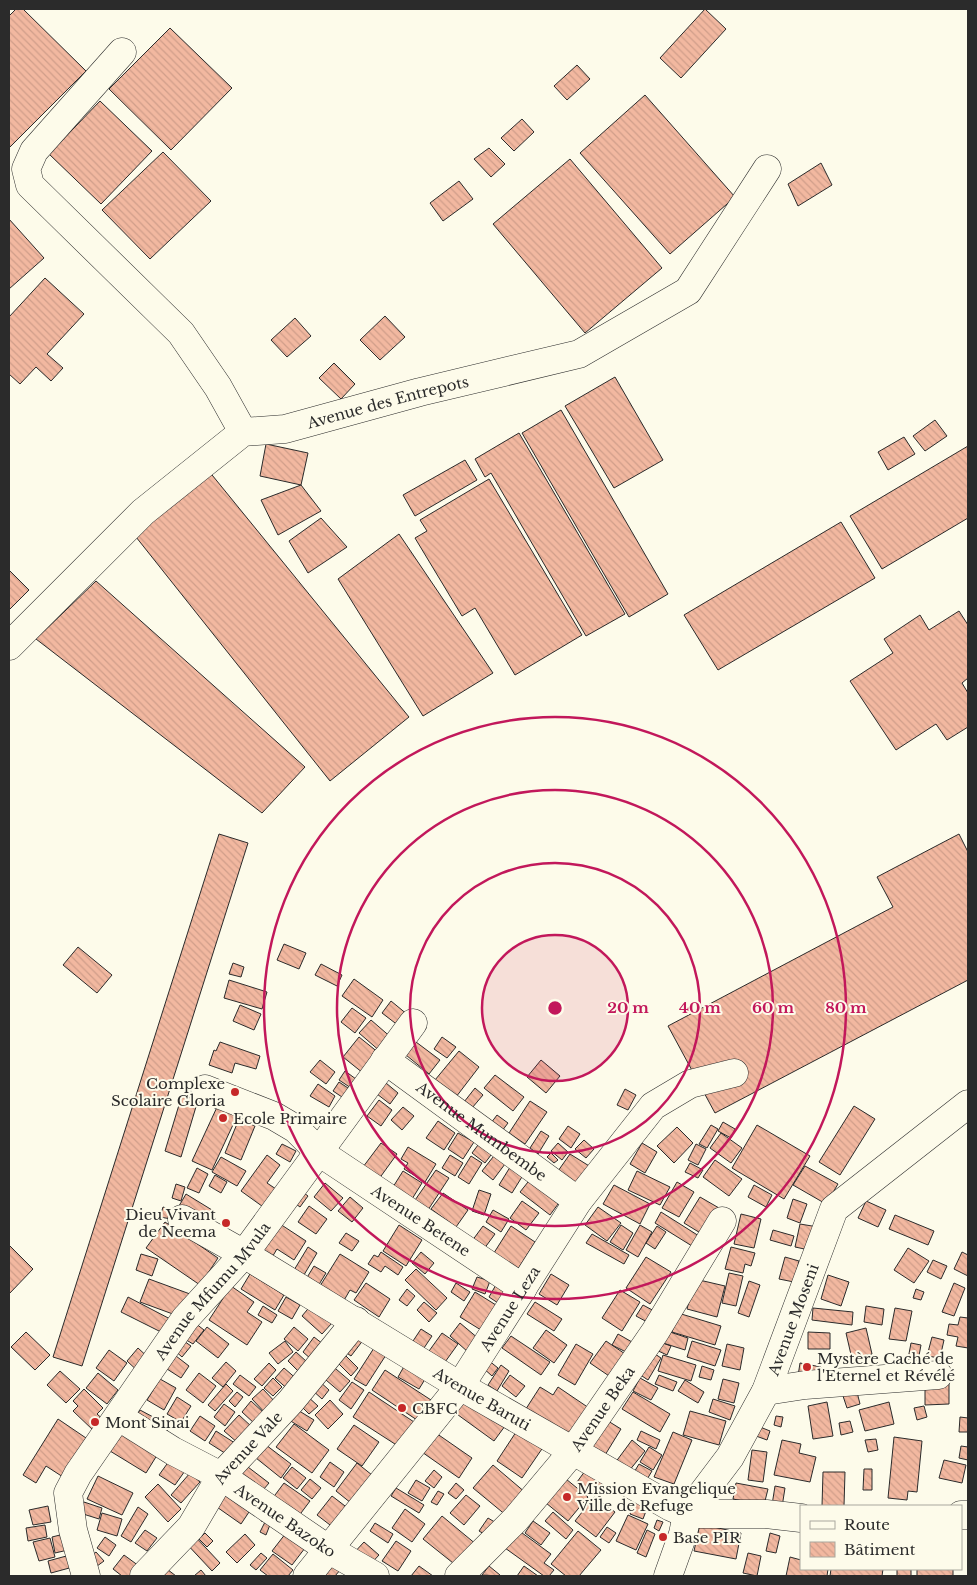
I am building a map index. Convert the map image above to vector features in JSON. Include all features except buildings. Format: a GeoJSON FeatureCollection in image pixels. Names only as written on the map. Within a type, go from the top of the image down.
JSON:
{"type":"FeatureCollection","features":[{"type":"Feature","properties":{"kind":"street"},"geometry":{"type":"LineString","coordinates":[[9,646],[143,512],[243,432],[218,387],[181,333],[30,184],[26,169],[34,151],[122,52]]}},
{"type":"Feature","properties":{"kind":"street","name":"Avenue des Entrepots"},"geometry":{"type":"LineString","coordinates":[[243,432],[284,430],[420,392],[578,354],[688,291],[767,169]]}},
{"type":"Feature","properties":{"kind":"street","name":"Avenue Mfumu Mvula"},"geometry":{"type":"LineString","coordinates":[[86,1576],[73,1530],[68,1493],[78,1474],[185,1319],[244,1254],[412,1023]]}},
{"type":"Feature","properties":{"kind":"street","name":"Avenue Mumbembe"},"geometry":{"type":"LineString","coordinates":[[385,1060],[578,1201]]}},
{"type":"Feature","properties":{"kind":"street","name":"Avenue Leza"},"geometry":{"type":"LineString","coordinates":[[307,1576],[460,1386],[578,1201],[653,1106],[690,1084],[734,1073]]}},
{"type":"Feature","properties":{"kind":"street","name":"Avenue Betene"},"geometry":{"type":"LineString","coordinates":[[205,1089],[274,1116],[296,1129],[320,1152],[523,1288]]}},
{"type":"Feature","properties":{"kind":"street","name":"Avenue Moseni"},"geometry":{"type":"LineString","coordinates":[[668,1576],[683,1534],[687,1514],[730,1457],[766,1391],[834,1209],[968,1104]]}},
{"type":"Feature","properties":{"kind":"street","name":"Avenue Baruti"},"geometry":{"type":"LineString","coordinates":[[182,1219],[356,1321],[460,1386],[671,1507],[687,1514],[766,1514],[800,1518]]}},
{"type":"Feature","properties":{"kind":"street","name":"Avenue Beka"},"geometry":{"type":"LineString","coordinates":[[459,1576],[516,1519],[573,1451],[656,1332],[722,1221]]}},
{"type":"Feature","properties":{"kind":"street","name":"Avenue Vale"},"geometry":{"type":"LineString","coordinates":[[144,1576],[190,1527],[221,1476],[290,1401],[356,1321]]}},
{"type":"Feature","properties":{"kind":"street"},"geometry":{"type":"LineString","coordinates":[[766,1391],[805,1385],[938,1376]]}},
{"type":"Feature","properties":{"kind":"street","name":"Avenue Bazoko"},"geometry":{"type":"LineString","coordinates":[[119,1417],[173,1451],[221,1476],[328,1550],[375,1576]]}},
{"type":"Feature","properties":{"kind":"place","name":"Complexe Scolaire Gloria"},"geometry":{"type":"Point","coordinates":[235,1092]}},
{"type":"Feature","properties":{"kind":"place","name":"Ecole Primaire"},"geometry":{"type":"Point","coordinates":[223,1118]}},
{"type":"Feature","properties":{"kind":"place","name":"Dieu Vivant de Neema"},"geometry":{"type":"Point","coordinates":[226,1223]}},
{"type":"Feature","properties":{"kind":"place","name":"Mystère Caché de l'Eternel et Révélé"},"geometry":{"type":"Point","coordinates":[807,1367]}},
{"type":"Feature","properties":{"kind":"place","name":"CBFC"},"geometry":{"type":"Point","coordinates":[402,1408]}},
{"type":"Feature","properties":{"kind":"place","name":"Mont Sinai"},"geometry":{"type":"Point","coordinates":[95,1422]}},
{"type":"Feature","properties":{"kind":"place","name":"Mission Evangelique Ville de Refuge"},"geometry":{"type":"Point","coordinates":[567,1497]}},
{"type":"Feature","properties":{"kind":"place","name":"Base PIR"},"geometry":{"type":"Point","coordinates":[663,1537]}}]}
